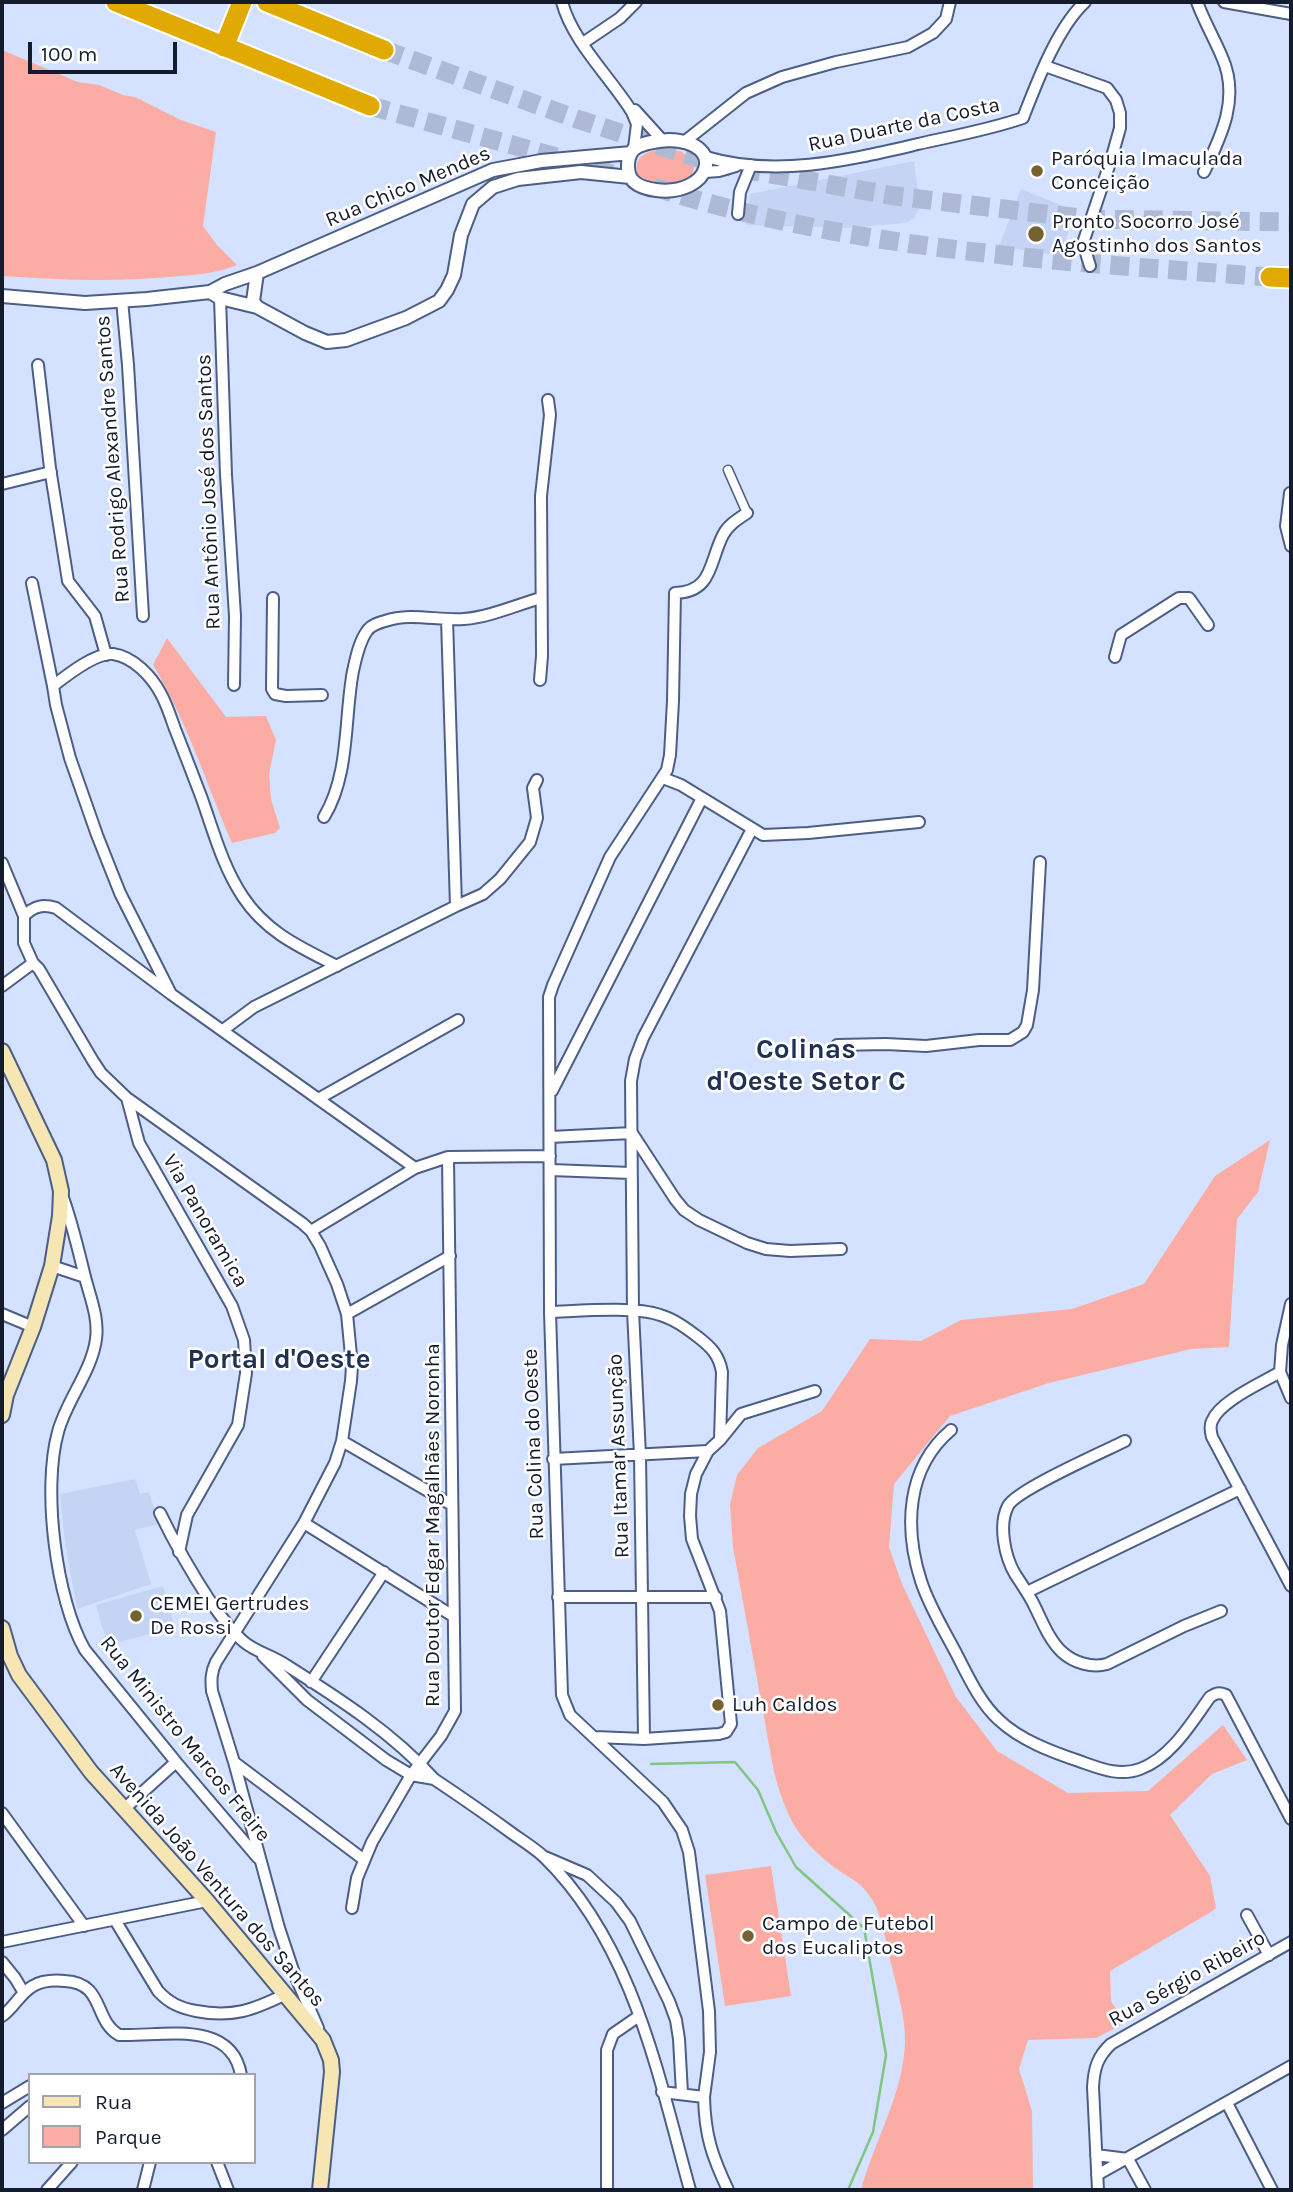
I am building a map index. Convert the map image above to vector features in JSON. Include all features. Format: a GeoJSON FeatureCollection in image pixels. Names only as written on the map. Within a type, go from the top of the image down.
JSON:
{"type":"FeatureCollection","features":[{"type":"Feature","properties":{"kind":"highway"},"geometry":{"type":"LineString","coordinates":[[116,2],[370,106]]}},
{"type":"Feature","properties":{"kind":"highway"},"geometry":{"type":"LineString","coordinates":[[224,47],[242,2]]}},
{"type":"Feature","properties":{"kind":"highway"},"geometry":{"type":"LineString","coordinates":[[267,2],[384,50]]}},
{"type":"Feature","properties":{"kind":"highway"},"geometry":{"type":"LineString","coordinates":[[1270,277],[1291,278]]}},
{"type":"Feature","properties":{"kind":"main road"},"geometry":{"type":"LineString","coordinates":[[2,1051],[7,1073],[54,1160],[61,1191],[52,1266],[33,1327],[4,1398],[2,1415]]}},
{"type":"Feature","properties":{"kind":"main road","name":"Avenida João Ventura dos Santos"},"geometry":{"type":"LineString","coordinates":[[2,1628],[6,1659],[91,1772],[208,1901],[323,2040],[331,2060],[332,2072],[320,2190]]}},
{"type":"Feature","properties":{"kind":"street"},"geometry":{"type":"LineString","coordinates":[[562,2],[564,11],[583,43],[632,112],[636,124],[633,151],[627,167],[630,177],[639,186],[671,191],[690,186],[705,172],[706,157],[702,150],[684,142],[646,143],[633,151]]}},
{"type":"Feature","properties":{"kind":"street"},"geometry":{"type":"LineString","coordinates":[[583,43],[620,18],[636,2]]}},
{"type":"Feature","properties":{"kind":"street"},"geometry":{"type":"LineString","coordinates":[[684,142],[746,93],[782,77],[908,47],[933,33],[946,19],[950,2]]}},
{"type":"Feature","properties":{"kind":"street"},"geometry":{"type":"LineString","coordinates":[[1085,2],[1074,12],[1045,65],[1107,88],[1116,100],[1120,113],[1120,128],[1111,160],[1083,243],[1090,266]]}},
{"type":"Feature","properties":{"kind":"street"},"geometry":{"type":"LineString","coordinates":[[1197,2],[1223,58],[1229,77],[1230,94],[1222,135],[1204,172]]}},
{"type":"Feature","properties":{"kind":"street"},"geometry":{"type":"LineString","coordinates":[[1224,2],[1291,14]]}},
{"type":"Feature","properties":{"kind":"street","name":"Rua Duarte da Costa"},"geometry":{"type":"LineString","coordinates":[[706,157],[746,165],[811,166],[990,128],[1023,118],[1045,65]]}},
{"type":"Feature","properties":{"kind":"street"},"geometry":{"type":"LineString","coordinates":[[625,101],[663,141]]}},
{"type":"Feature","properties":{"kind":"street","name":"Rua Chico Mendes"},"geometry":{"type":"LineString","coordinates":[[215,295],[225,284],[257,273],[493,170],[541,161],[633,151]]}},
{"type":"Feature","properties":{"kind":"street"},"geometry":{"type":"LineString","coordinates":[[738,214],[746,165]]}},
{"type":"Feature","properties":{"kind":"street","name":"Rua Duarte da Costa"},"geometry":{"type":"LineString","coordinates":[[705,172],[746,165]]}},
{"type":"Feature","properties":{"kind":"street","name":"Rua Chico Mendes"},"geometry":{"type":"LineString","coordinates":[[2,296],[85,303],[215,295],[257,307],[327,342],[346,340],[406,318],[439,301],[454,275],[461,235],[472,204],[494,187],[518,179],[581,172],[630,177]]}},
{"type":"Feature","properties":{"kind":"street"},"geometry":{"type":"LineString","coordinates":[[257,273],[253,301],[257,307]]}},
{"type":"Feature","properties":{"kind":"street","name":"Rua Antônio José dos Santos"},"geometry":{"type":"LineString","coordinates":[[215,295],[235,616],[234,685]]}},
{"type":"Feature","properties":{"kind":"street","name":"Rua Rodrigo Alexandre Santos"},"geometry":{"type":"LineString","coordinates":[[122,300],[143,616]]}},
{"type":"Feature","properties":{"kind":"street"},"geometry":{"type":"LineString","coordinates":[[38,365],[68,581],[95,616],[106,655]]}},
{"type":"Feature","properties":{"kind":"street"},"geometry":{"type":"LineString","coordinates":[[540,680],[541,496],[550,415],[548,400]]}},
{"type":"Feature","properties":{"kind":"street"},"geometry":{"type":"LineString","coordinates":[[728,470],[747,513],[728,527],[704,581],[696,589],[675,593],[670,755],[663,778],[681,785],[763,835],[919,822]]}},
{"type":"Feature","properties":{"kind":"street"},"geometry":{"type":"LineString","coordinates":[[2,484],[51,472]]}},
{"type":"Feature","properties":{"kind":"street"},"geometry":{"type":"LineString","coordinates":[[1290,492],[1286,526],[1291,546]]}},
{"type":"Feature","properties":{"kind":"street"},"geometry":{"type":"LineString","coordinates":[[32,583],[56,705],[70,758],[120,893],[171,994]]}},
{"type":"Feature","properties":{"kind":"street"},"geometry":{"type":"LineString","coordinates":[[273,598],[272,690],[275,694],[286,696],[322,695]]}},
{"type":"Feature","properties":{"kind":"street"},"geometry":{"type":"LineString","coordinates":[[324,817],[335,792],[341,767],[352,675],[361,641],[368,629],[376,623],[395,617],[416,615],[447,619],[475,618],[541,598]]}},
{"type":"Feature","properties":{"kind":"street"},"geometry":{"type":"LineString","coordinates":[[1115,657],[1121,635],[1179,598],[1189,598],[1208,625]]}},
{"type":"Feature","properties":{"kind":"street"},"geometry":{"type":"LineString","coordinates":[[447,619],[457,906]]}},
{"type":"Feature","properties":{"kind":"street"},"geometry":{"type":"LineString","coordinates":[[53,686],[90,661],[112,654],[125,657],[148,674],[162,695],[218,848],[244,898],[261,921],[280,935],[337,966]]}},
{"type":"Feature","properties":{"kind":"street","name":"Rua Colina do Oeste"},"geometry":{"type":"LineString","coordinates":[[663,778],[610,857],[553,985],[548,1010],[553,1459],[562,1695],[570,1715],[663,1802],[676,1819],[688,1845],[710,2020],[710,2052],[704,2097],[708,2139],[728,2190]]}},
{"type":"Feature","properties":{"kind":"street"},"geometry":{"type":"LineString","coordinates":[[223,1030],[254,1007],[483,894],[500,879],[530,842],[537,818],[533,788],[537,780]]}},
{"type":"Feature","properties":{"kind":"street"},"geometry":{"type":"LineString","coordinates":[[551,1093],[702,798]]}},
{"type":"Feature","properties":{"kind":"street","name":"Rua Itamar Assunção"},"geometry":{"type":"LineString","coordinates":[[644,1739],[640,1455],[633,1311],[631,1081],[643,1038],[752,829]]}},
{"type":"Feature","properties":{"kind":"street"},"geometry":{"type":"LineString","coordinates":[[837,1045],[926,1046],[979,1040],[1010,1040],[1023,1032],[1027,1025],[1033,990],[1040,862]]}},
{"type":"Feature","properties":{"kind":"street"},"geometry":{"type":"LineString","coordinates":[[2,863],[24,916],[24,943],[33,963],[46,979],[101,1073],[127,1098],[286,1210],[311,1231],[326,1259],[346,1314],[352,1366],[349,1402],[335,1463],[304,1523],[216,1662],[211,1680],[294,1973],[323,2040]]}},
{"type":"Feature","properties":{"kind":"street"},"geometry":{"type":"LineString","coordinates":[[24,916],[37,906],[56,908],[171,994],[415,1168]]}},
{"type":"Feature","properties":{"kind":"street"},"geometry":{"type":"LineString","coordinates":[[2,986],[33,963]]}},
{"type":"Feature","properties":{"kind":"street"},"geometry":{"type":"LineString","coordinates":[[318,1099],[458,1020]]}},
{"type":"Feature","properties":{"kind":"street","name":"Via Panoramica"},"geometry":{"type":"LineString","coordinates":[[127,1098],[139,1143],[232,1306],[244,1340],[246,1373],[238,1425],[187,1515],[179,1552]]}},
{"type":"Feature","properties":{"kind":"street"},"geometry":{"type":"LineString","coordinates":[[550,1137],[632,1133],[675,1199],[684,1210],[699,1220],[766,1249],[841,1249]]}},
{"type":"Feature","properties":{"kind":"street"},"geometry":{"type":"LineString","coordinates":[[311,1231],[415,1168],[448,1157],[550,1156]]}},
{"type":"Feature","properties":{"kind":"street","name":"Rua Doutor Edgar Magalhães Noronha"},"geometry":{"type":"LineString","coordinates":[[352,1908],[363,1859],[411,1775],[441,1736],[455,1711],[448,1157]]}},
{"type":"Feature","properties":{"kind":"street"},"geometry":{"type":"LineString","coordinates":[[551,1170],[631,1173]]}},
{"type":"Feature","properties":{"kind":"street","name":"Rua Ministro Marcos Freire"},"geometry":{"type":"LineString","coordinates":[[61,1191],[94,1310],[96,1342],[63,1417],[54,1453],[54,1535],[66,1605],[76,1635],[85,1650],[260,1860]]}},
{"type":"Feature","properties":{"kind":"street"},"geometry":{"type":"LineString","coordinates":[[346,1314],[450,1256]]}},
{"type":"Feature","properties":{"kind":"street"},"geometry":{"type":"LineString","coordinates":[[52,1266],[85,1277]]}},
{"type":"Feature","properties":{"kind":"street"},"geometry":{"type":"LineString","coordinates":[[1291,1304],[1282,1345],[1280,1373],[1291,1398]]}},
{"type":"Feature","properties":{"kind":"street"},"geometry":{"type":"LineString","coordinates":[[550,1312],[633,1311],[659,1314],[684,1326],[712,1347],[722,1372],[720,1440]]}},
{"type":"Feature","properties":{"kind":"street"},"geometry":{"type":"LineString","coordinates":[[2,1314],[33,1327]]}},
{"type":"Feature","properties":{"kind":"street"},"geometry":{"type":"LineString","coordinates":[[1280,1373],[1225,1405],[1211,1423],[1212,1437],[1291,1586]]}},
{"type":"Feature","properties":{"kind":"street"},"geometry":{"type":"LineString","coordinates":[[595,1737],[644,1739],[726,1732],[731,1724],[723,1637],[716,1597],[692,1539],[691,1494],[708,1451],[741,1414],[815,1391]]}},
{"type":"Feature","properties":{"kind":"street"},"geometry":{"type":"LineString","coordinates":[[951,1430],[930,1451],[914,1492],[911,1511],[917,1564],[922,1584],[947,1636],[980,1696],[998,1720],[1013,1732],[1059,1754],[1112,1773],[1127,1772],[1140,1769],[1165,1754],[1210,1697],[1218,1693],[1226,1695],[1291,1819]]}},
{"type":"Feature","properties":{"kind":"street"},"geometry":{"type":"LineString","coordinates":[[342,1441],[452,1504]]}},
{"type":"Feature","properties":{"kind":"street"},"geometry":{"type":"LineString","coordinates":[[1125,1441],[1027,1490],[1009,1504],[1003,1519],[1007,1552],[1014,1572],[1053,1642],[1073,1660],[1096,1667],[1221,1611]]}},
{"type":"Feature","properties":{"kind":"street"},"geometry":{"type":"LineString","coordinates":[[553,1459],[708,1451]]}},
{"type":"Feature","properties":{"kind":"street"},"geometry":{"type":"LineString","coordinates":[[1027,1592],[1240,1489]]}},
{"type":"Feature","properties":{"kind":"street"},"geometry":{"type":"LineString","coordinates":[[160,1513],[192,1575],[247,1645],[282,1662],[311,1682],[377,1728],[434,1779],[542,1855],[587,1875],[616,1902],[630,1921],[676,2020],[682,2093]]}},
{"type":"Feature","properties":{"kind":"street"},"geometry":{"type":"LineString","coordinates":[[304,1523],[453,1616]]}},
{"type":"Feature","properties":{"kind":"street"},"geometry":{"type":"LineString","coordinates":[[311,1682],[384,1572]]}},
{"type":"Feature","properties":{"kind":"street"},"geometry":{"type":"LineString","coordinates":[[558,1597],[716,1597]]}},
{"type":"Feature","properties":{"kind":"street"},"geometry":{"type":"LineString","coordinates":[[256,1649],[307,1700],[386,1760],[411,1775],[434,1779]]}},
{"type":"Feature","properties":{"kind":"street"},"geometry":{"type":"LineString","coordinates":[[124,1809],[176,1762]]}},
{"type":"Feature","properties":{"kind":"street"},"geometry":{"type":"LineString","coordinates":[[234,1762],[363,1859]]}},
{"type":"Feature","properties":{"kind":"street"},"geometry":{"type":"LineString","coordinates":[[2,1813],[85,1926]]}},
{"type":"Feature","properties":{"kind":"street"},"geometry":{"type":"LineString","coordinates":[[542,1855],[572,1888],[597,1926],[619,1968],[639,2016],[690,2190]]}},
{"type":"Feature","properties":{"kind":"street"},"geometry":{"type":"LineString","coordinates":[[2,1942],[208,1901]]}},
{"type":"Feature","properties":{"kind":"street"},"geometry":{"type":"LineString","coordinates":[[1247,1915],[1269,1955]]}},
{"type":"Feature","properties":{"kind":"street"},"geometry":{"type":"LineString","coordinates":[[115,1920],[158,1991],[182,2008],[222,2015],[235,2014],[264,2005],[286,1994]]}},
{"type":"Feature","properties":{"kind":"street","name":"Rua Sérgio Ribeiro"},"geometry":{"type":"LineString","coordinates":[[1098,2190],[1093,2087],[1094,2071],[1103,2052],[1111,2044],[1291,1942]]}},
{"type":"Feature","properties":{"kind":"street"},"geometry":{"type":"LineString","coordinates":[[2,1962],[24,1993]]}},
{"type":"Feature","properties":{"kind":"street"},"geometry":{"type":"LineString","coordinates":[[2,2016],[32,1986],[51,1980],[80,1983],[93,1994],[110,2027],[120,2035],[171,2034],[209,2037],[230,2050],[237,2059],[240,2073]]}},
{"type":"Feature","properties":{"kind":"street"},"geometry":{"type":"LineString","coordinates":[[607,2190],[607,2050],[613,2034],[639,2016]]}},
{"type":"Feature","properties":{"kind":"street"},"geometry":{"type":"LineString","coordinates":[[1097,2175],[1291,2066]]}},
{"type":"Feature","properties":{"kind":"street"},"geometry":{"type":"LineString","coordinates":[[2,2103],[28,2087]]}},
{"type":"Feature","properties":{"kind":"street"},"geometry":{"type":"LineString","coordinates":[[662,2092],[704,2097]]}},
{"type":"Feature","properties":{"kind":"street"},"geometry":{"type":"LineString","coordinates":[[1227,2103],[1272,2190]]}},
{"type":"Feature","properties":{"kind":"street"},"geometry":{"type":"LineString","coordinates":[[2,2130],[28,2108]]}},
{"type":"Feature","properties":{"kind":"street"},"geometry":{"type":"LineString","coordinates":[[1096,2154],[1128,2159]]}},
{"type":"Feature","properties":{"kind":"street"},"geometry":{"type":"LineString","coordinates":[[1128,2159],[1146,2190]]}},
{"type":"Feature","properties":{"kind":"street"},"geometry":{"type":"LineString","coordinates":[[47,2190],[70,2164]]}},
{"type":"Feature","properties":{"kind":"street"},"geometry":{"type":"LineString","coordinates":[[143,2190],[149,2164]]}},
{"type":"Feature","properties":{"kind":"street"},"geometry":{"type":"LineString","coordinates":[[218,2164],[228,2190]]}},
{"type":"Feature","properties":{"kind":"shaded area"},"geometry":{"type":"Polygon","coordinates":[[[914,161],[920,208],[914,218],[906,223],[847,228],[746,225],[750,194],[914,161]]]}},
{"type":"Feature","properties":{"kind":"shaded area","name":"Pronto Socorro José Agostinho dos Santos"},"geometry":{"type":"Polygon","coordinates":[[[1021,189],[1071,209],[1072,222],[1060,256],[999,246],[1021,189]]]}},
{"type":"Feature","properties":{"kind":"shaded area"},"geometry":{"type":"Polygon","coordinates":[[[135,1479],[140,1494],[149,1492],[159,1524],[135,1530],[151,1584],[77,1609],[60,1494],[135,1479]]]}},
{"type":"Feature","properties":{"kind":"shaded area","name":"CEMEI Gertrudes De Rossi"},"geometry":{"type":"Polygon","coordinates":[[[163,1586],[175,1627],[109,1645],[96,1605],[163,1586]]]}},
{"type":"Feature","properties":{"kind":"green space"},"geometry":{"type":"Polygon","coordinates":[[[2,50],[78,82],[99,85],[135,97],[181,120],[216,132],[203,226],[237,265],[204,274],[148,279],[86,280],[2,276],[2,50]]]}},
{"type":"Feature","properties":{"kind":"green space"},"geometry":{"type":"Polygon","coordinates":[[[670,148],[682,152],[693,161],[691,176],[685,180],[664,184],[638,175],[638,162],[641,157],[670,148]]]}},
{"type":"Feature","properties":{"kind":"green space"},"geometry":{"type":"Polygon","coordinates":[[[167,638],[226,717],[266,716],[276,740],[269,774],[271,799],[280,828],[275,833],[232,843],[186,730],[153,665],[167,638]]]}},
{"type":"Feature","properties":{"kind":"green space"},"geometry":{"type":"Polygon","coordinates":[[[1270,1140],[1258,1192],[1237,1219],[1229,1347],[1191,1349],[1049,1383],[950,1416],[894,1484],[889,1547],[902,1584],[956,1697],[997,1751],[1068,1793],[1148,1791],[1223,1725],[1247,1760],[1212,1774],[1170,1815],[1210,1876],[1216,1908],[1110,1971],[1111,2001],[1125,2023],[1096,2038],[1028,2040],[1019,2069],[1032,2111],[1033,2190],[861,2190],[899,2081],[905,2043],[902,2012],[884,1932],[871,1897],[855,1881],[822,1857],[802,1836],[789,1815],[774,1772],[733,1547],[730,1505],[737,1475],[758,1448],[822,1411],[870,1339],[921,1341],[961,1320],[1072,1309],[1144,1284],[1215,1176],[1270,1140]]]}},
{"type":"Feature","properties":{"kind":"green space","name":"Campo de Futebol dos Eucaliptos"},"geometry":{"type":"Polygon","coordinates":[[[771,1866],[791,1996],[725,2006],[705,1875],[771,1866]]]}},
{"type":"Feature","properties":{"kind":"waterway"},"geometry":{"type":"LineString","coordinates":[[651,1764],[735,1762],[758,1790],[776,1832],[796,1867],[864,1928],[886,2055],[873,2132],[848,2190]]}},
{"type":"Feature","properties":{"kind":"tunnel"},"geometry":{"type":"LineString","coordinates":[[384,50],[577,119],[720,165],[895,196],[1088,219],[1291,222]]}},
{"type":"Feature","properties":{"kind":"tunnel"},"geometry":{"type":"LineString","coordinates":[[370,106],[612,174]]}},
{"type":"Feature","properties":{"kind":"tunnel"},"geometry":{"type":"LineString","coordinates":[[654,187],[804,226],[881,239],[1037,259],[1270,277]]}},
{"type":"Feature","properties":{"kind":"place","name":"Paróquia Imaculada Conceição"},"geometry":{"type":"Point","coordinates":[1037,171]}},
{"type":"Feature","properties":{"kind":"place","name":"Pronto Socorro José Agostinho dos Santos"},"geometry":{"type":"Point","coordinates":[1036,234]}},
{"type":"Feature","properties":{"kind":"place","name":"CEMEI Gertrudes De Rossi"},"geometry":{"type":"Point","coordinates":[136,1616]}},
{"type":"Feature","properties":{"kind":"place","name":"Luh Caldos"},"geometry":{"type":"Point","coordinates":[718,1705]}},
{"type":"Feature","properties":{"kind":"place","name":"Campo de Futebol dos Eucaliptos"},"geometry":{"type":"Point","coordinates":[748,1936]}},
{"type":"Feature","properties":{"kind":"district","name":"Colinas d'Oeste Setor C"},"geometry":{"type":"Point","coordinates":[806,1066]}},
{"type":"Feature","properties":{"kind":"district","name":"Portal d'Oeste"},"geometry":{"type":"Point","coordinates":[279,1360]}}]}
